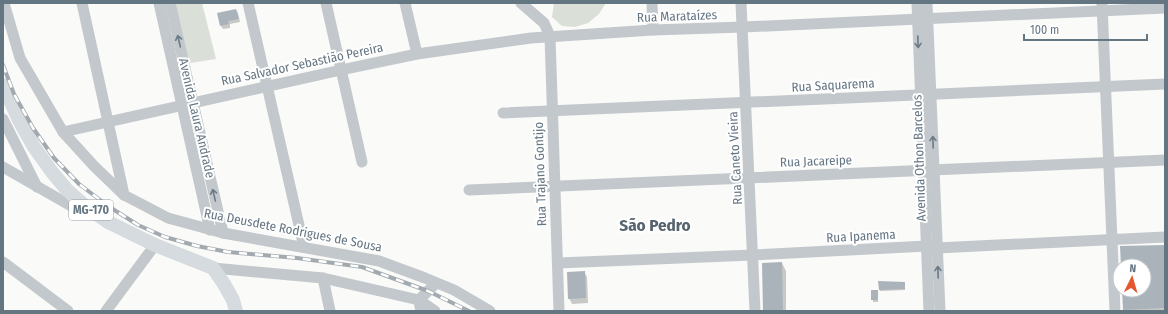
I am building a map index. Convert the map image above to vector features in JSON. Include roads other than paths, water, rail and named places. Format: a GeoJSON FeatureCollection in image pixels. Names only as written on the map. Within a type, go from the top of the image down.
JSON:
{"type":"FeatureCollection","features":[{"type":"Feature","properties":{"kind":"main road","name":"MG-170"},"geometry":{"type":"LineString","coordinates":[[4,90],[34,147],[67,190],[84,205],[109,222],[155,245],[213,268]]}},
{"type":"Feature","properties":{"kind":"main road"},"geometry":{"type":"LineString","coordinates":[[213,268],[233,300],[236,311]]}},
{"type":"Feature","properties":{"kind":"main road"},"geometry":{"type":"LineString","coordinates":[[224,284],[228,311]]}},
{"type":"Feature","properties":{"kind":"street","name":"Rua Deusdete Rodrigues de Sousa"},"geometry":{"type":"LineString","coordinates":[[4,3],[20,58],[63,132],[94,166],[124,195],[168,218],[210,230],[379,261],[454,290],[490,311]]}},
{"type":"Feature","properties":{"kind":"street"},"geometry":{"type":"LineString","coordinates":[[82,3],[124,195]]}},
{"type":"Feature","properties":{"kind":"street","name":"Avenida Laura Andrade"},"geometry":{"type":"LineString","coordinates":[[159,3],[188,104],[222,233]]}},
{"type":"Feature","properties":{"kind":"street","name":"Avenida Laura Andrade"},"geometry":{"type":"LineString","coordinates":[[170,3],[210,230]]}},
{"type":"Feature","properties":{"kind":"street"},"geometry":{"type":"LineString","coordinates":[[248,3],[304,247]]}},
{"type":"Feature","properties":{"kind":"street"},"geometry":{"type":"LineString","coordinates":[[326,3],[362,162]]}},
{"type":"Feature","properties":{"kind":"street"},"geometry":{"type":"LineString","coordinates":[[405,3],[417,54]]}},
{"type":"Feature","properties":{"kind":"street"},"geometry":{"type":"LineString","coordinates":[[521,3],[544,23],[550,36]]}},
{"type":"Feature","properties":{"kind":"street"},"geometry":{"type":"LineString","coordinates":[[652,3],[653,30]]}},
{"type":"Feature","properties":{"kind":"street","name":"Rua Caneto Vieira"},"geometry":{"type":"LineString","coordinates":[[741,3],[755,311]]}},
{"type":"Feature","properties":{"kind":"street","name":"Avenida Othon Barcelos"},"geometry":{"type":"LineString","coordinates":[[917,3],[922,19],[932,247],[940,311]]}},
{"type":"Feature","properties":{"kind":"street","name":"Avenida Othon Barcelos"},"geometry":{"type":"LineString","coordinates":[[922,19],[927,3]]}},
{"type":"Feature","properties":{"kind":"street"},"geometry":{"type":"LineString","coordinates":[[1102,7],[1115,311]]}},
{"type":"Feature","properties":{"kind":"street","name":"Rua Marataízes"},"geometry":{"type":"LineString","coordinates":[[550,36],[653,30],[743,28],[922,19],[1102,7],[1165,8]]}},
{"type":"Feature","properties":{"kind":"street","name":"Rua Salvador Sebastião Pereira"},"geometry":{"type":"LineString","coordinates":[[63,132],[417,54],[550,36]]}},
{"type":"Feature","properties":{"kind":"street","name":"Rua Trajano Gontijo"},"geometry":{"type":"LineString","coordinates":[[550,36],[560,311]]}},
{"type":"Feature","properties":{"kind":"street","name":"Rua Saquarema"},"geometry":{"type":"LineString","coordinates":[[503,113],[1165,84]]}},
{"type":"Feature","properties":{"kind":"street"},"geometry":{"type":"LineString","coordinates":[[3,119],[37,187]]}},
{"type":"Feature","properties":{"kind":"street","name":"Rua Jacareipe"},"geometry":{"type":"LineString","coordinates":[[469,190],[1165,160]]}},
{"type":"Feature","properties":{"kind":"street"},"geometry":{"type":"LineString","coordinates":[[3,167],[73,208],[109,222]]}},
{"type":"Feature","properties":{"kind":"street","name":"Rua Ipanema"},"geometry":{"type":"LineString","coordinates":[[558,263],[753,256],[1165,237]]}},
{"type":"Feature","properties":{"kind":"street"},"geometry":{"type":"LineString","coordinates":[[106,311],[155,245]]}},
{"type":"Feature","properties":{"kind":"street","name":"Avenida Othon Barcelos"},"geometry":{"type":"LineString","coordinates":[[929,311],[932,247]]}},
{"type":"Feature","properties":{"kind":"street"},"geometry":{"type":"LineString","coordinates":[[3,262],[68,311]]}},
{"type":"Feature","properties":{"kind":"street"},"geometry":{"type":"LineString","coordinates":[[213,268],[323,278],[434,311]]}},
{"type":"Feature","properties":{"kind":"street"},"geometry":{"type":"LineString","coordinates":[[323,278],[330,311]]}},
{"type":"Feature","properties":{"kind":"street"},"geometry":{"type":"LineString","coordinates":[[420,306],[436,283]]}},
{"type":"Feature","properties":{"kind":"railway"},"geometry":{"type":"LineString","coordinates":[[3,65],[14,94],[33,128],[54,158],[79,184],[108,206],[138,225],[165,237],[197,246],[228,252],[297,258],[362,267],[428,291],[469,311]]}},
{"type":"Feature","properties":{"kind":"district","name":"São Pedro"},"geometry":{"type":"Point","coordinates":[655,225]}}]}
